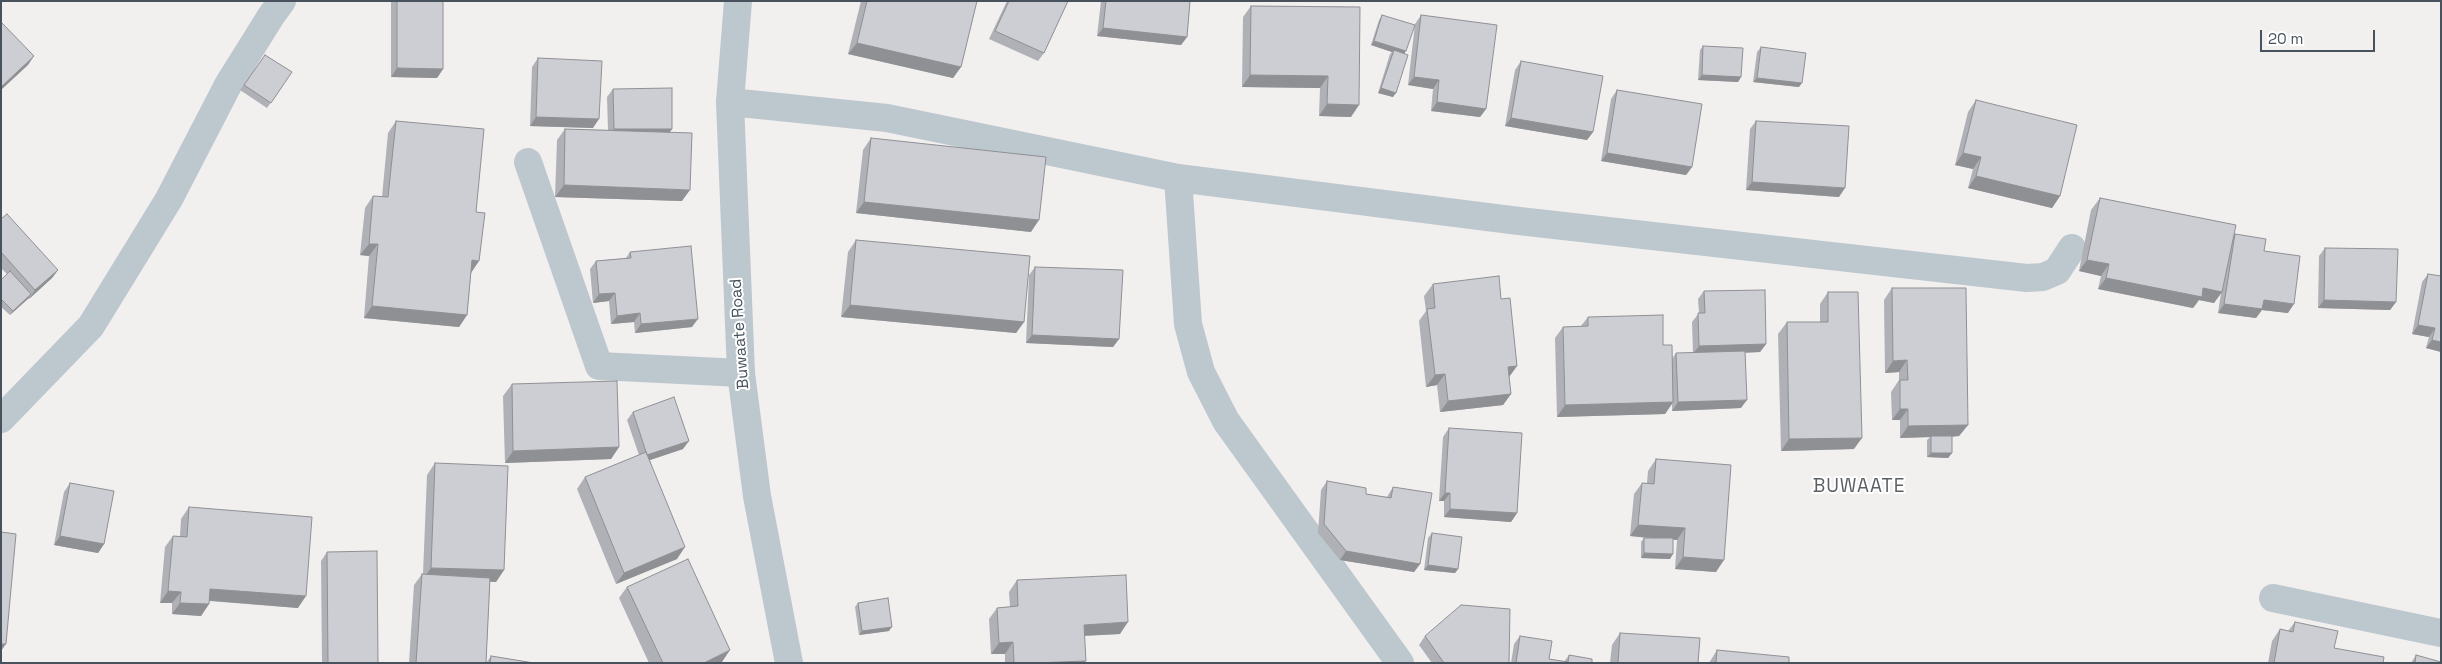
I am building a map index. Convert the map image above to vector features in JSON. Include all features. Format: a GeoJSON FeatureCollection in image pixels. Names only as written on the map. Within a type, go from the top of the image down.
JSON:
{"type":"FeatureCollection","features":[{"type":"Feature","properties":{"kind":"street"},"geometry":{"type":"LineString","coordinates":[[1,419],[91,326],[169,199],[228,85],[282,1]]}},
{"type":"Feature","properties":{"kind":"street","name":"Buwaate Road"},"geometry":{"type":"LineString","coordinates":[[738,1],[730,102],[741,373],[757,496],[789,663]]}},
{"type":"Feature","properties":{"kind":"street"},"geometry":{"type":"LineString","coordinates":[[730,102],[887,118],[1178,178],[1510,220],[2027,278],[2043,277],[2057,271],[2072,248]]}},
{"type":"Feature","properties":{"kind":"street"},"geometry":{"type":"LineString","coordinates":[[528,162],[599,366],[741,373]]}},
{"type":"Feature","properties":{"kind":"street"},"geometry":{"type":"LineString","coordinates":[[1178,178],[1188,324],[1201,372],[1226,421],[1400,663]]}},
{"type":"Feature","properties":{"kind":"street"},"geometry":{"type":"LineString","coordinates":[[2273,598],[2441,633]]}},
{"type":"Feature","properties":{"kind":"building"},"geometry":{"type":"Polygon","coordinates":[[[397,1],[443,1],[443,69],[397,68],[397,1]]]}},
{"type":"Feature","properties":{"kind":"building"},"geometry":{"type":"Polygon","coordinates":[[[867,1],[977,1],[961,67],[857,43],[867,1]]]}},
{"type":"Feature","properties":{"kind":"building"},"geometry":{"type":"Polygon","coordinates":[[[1009,1],[1068,1],[1044,53],[995,31],[1009,1]]]}},
{"type":"Feature","properties":{"kind":"building"},"geometry":{"type":"Polygon","coordinates":[[[1106,1],[1190,1],[1187,37],[1103,28],[1106,1]]]}},
{"type":"Feature","properties":{"kind":"building"},"geometry":{"type":"Polygon","coordinates":[[[1251,6],[1360,7],[1359,105],[1327,104],[1328,76],[1250,75],[1251,6]]]}},
{"type":"Feature","properties":{"kind":"building"},"geometry":{"type":"Polygon","coordinates":[[[1382,15],[1415,25],[1406,51],[1374,41],[1382,15]]]}},
{"type":"Feature","properties":{"kind":"building"},"geometry":{"type":"Polygon","coordinates":[[[1421,15],[1497,25],[1486,109],[1437,102],[1439,80],[1414,77],[1421,15]]]}},
{"type":"Feature","properties":{"kind":"building"},"geometry":{"type":"Polygon","coordinates":[[[1,22],[34,56],[1,87],[1,22]]]}},
{"type":"Feature","properties":{"kind":"building"},"geometry":{"type":"Polygon","coordinates":[[[1703,46],[1743,48],[1741,77],[1702,75],[1703,46]]]}},
{"type":"Feature","properties":{"kind":"building"},"geometry":{"type":"Polygon","coordinates":[[[1761,47],[1806,53],[1802,83],[1757,78],[1761,47]]]}},
{"type":"Feature","properties":{"kind":"building"},"geometry":{"type":"Polygon","coordinates":[[[1394,50],[1408,55],[1396,93],[1381,88],[1394,50]]]}},
{"type":"Feature","properties":{"kind":"building"},"geometry":{"type":"Polygon","coordinates":[[[265,55],[292,72],[271,103],[244,85],[265,55]]]}},
{"type":"Feature","properties":{"kind":"building"},"geometry":{"type":"Polygon","coordinates":[[[538,58],[602,61],[599,119],[536,117],[538,58]]]}},
{"type":"Feature","properties":{"kind":"building"},"geometry":{"type":"Polygon","coordinates":[[[1521,61],[1603,76],[1593,132],[1511,118],[1521,61]]]}},
{"type":"Feature","properties":{"kind":"building"},"geometry":{"type":"Polygon","coordinates":[[[672,88],[672,129],[614,129],[613,89],[672,88]]]}},
{"type":"Feature","properties":{"kind":"building"},"geometry":{"type":"Polygon","coordinates":[[[1617,90],[1702,104],[1692,167],[1607,153],[1617,90]]]}},
{"type":"Feature","properties":{"kind":"building"},"geometry":{"type":"Polygon","coordinates":[[[1976,100],[2077,125],[2060,196],[1976,176],[1981,157],[1963,153],[1976,100]]]}},
{"type":"Feature","properties":{"kind":"building"},"geometry":{"type":"Polygon","coordinates":[[[396,121],[484,129],[476,212],[485,213],[479,261],[472,260],[467,315],[372,306],[378,244],[369,244],[373,196],[388,197],[396,121]]]}},
{"type":"Feature","properties":{"kind":"building"},"geometry":{"type":"Polygon","coordinates":[[[1756,121],[1849,126],[1845,188],[1752,182],[1756,121]]]}},
{"type":"Feature","properties":{"kind":"building"},"geometry":{"type":"Polygon","coordinates":[[[565,129],[692,133],[690,190],[564,185],[565,129]]]}},
{"type":"Feature","properties":{"kind":"building"},"geometry":{"type":"Polygon","coordinates":[[[871,138],[1046,157],[1039,220],[864,202],[871,138]]]}},
{"type":"Feature","properties":{"kind":"building"},"geometry":{"type":"Polygon","coordinates":[[[2100,198],[2236,225],[2222,292],[2203,288],[2202,297],[2106,278],[2109,264],[2087,260],[2100,198]]]}},
{"type":"Feature","properties":{"kind":"building"},"geometry":{"type":"Polygon","coordinates":[[[7,214],[58,270],[35,290],[1,252],[1,219],[7,214]]]}},
{"type":"Feature","properties":{"kind":"building"},"geometry":{"type":"Polygon","coordinates":[[[2235,234],[2266,239],[2264,251],[2300,256],[2294,304],[2264,300],[2262,309],[2224,304],[2235,234]]]}},
{"type":"Feature","properties":{"kind":"building"},"geometry":{"type":"Polygon","coordinates":[[[856,240],[1030,256],[1024,322],[850,305],[856,240]]]}},
{"type":"Feature","properties":{"kind":"building"},"geometry":{"type":"Polygon","coordinates":[[[691,246],[698,319],[641,324],[640,313],[617,316],[615,293],[599,294],[596,261],[631,258],[630,252],[691,246]]]}},
{"type":"Feature","properties":{"kind":"building"},"geometry":{"type":"Polygon","coordinates":[[[2325,248],[2398,249],[2396,302],[2324,300],[2325,248]]]}},
{"type":"Feature","properties":{"kind":"building"},"geometry":{"type":"Polygon","coordinates":[[[1035,267],[1123,270],[1119,339],[1032,335],[1035,267]]]}},
{"type":"Feature","properties":{"kind":"building"},"geometry":{"type":"Polygon","coordinates":[[[10,271],[31,294],[13,311],[1,299],[1,280],[10,271]]]}},
{"type":"Feature","properties":{"kind":"building"},"geometry":{"type":"Polygon","coordinates":[[[2428,274],[2441,276],[2441,342],[2432,340],[2435,328],[2418,325],[2428,274]]]}},
{"type":"Feature","properties":{"kind":"building"},"geometry":{"type":"Polygon","coordinates":[[[1499,276],[1501,299],[1510,298],[1517,366],[1508,367],[1511,394],[1448,401],[1445,374],[1435,375],[1427,309],[1435,308],[1433,284],[1499,276]]]}},
{"type":"Feature","properties":{"kind":"building"},"geometry":{"type":"Polygon","coordinates":[[[1892,288],[1966,288],[1968,425],[1908,426],[1908,409],[1900,409],[1900,380],[1908,380],[1907,360],[1893,361],[1892,288]]]}},
{"type":"Feature","properties":{"kind":"building"},"geometry":{"type":"Polygon","coordinates":[[[1765,290],[1766,344],[1699,346],[1698,313],[1705,313],[1704,291],[1765,290]]]}},
{"type":"Feature","properties":{"kind":"building"},"geometry":{"type":"Polygon","coordinates":[[[1828,292],[1858,292],[1862,438],[1789,439],[1787,322],[1828,322],[1828,292]]]}},
{"type":"Feature","properties":{"kind":"building"},"geometry":{"type":"Polygon","coordinates":[[[1663,315],[1663,345],[1672,345],[1673,402],[1565,405],[1563,327],[1588,326],[1588,317],[1663,315]]]}},
{"type":"Feature","properties":{"kind":"building"},"geometry":{"type":"Polygon","coordinates":[[[1745,351],[1747,400],[1678,402],[1676,353],[1745,351]]]}},
{"type":"Feature","properties":{"kind":"building"},"geometry":{"type":"Polygon","coordinates":[[[617,381],[619,447],[513,451],[512,384],[617,381]]]}},
{"type":"Feature","properties":{"kind":"building"},"geometry":{"type":"Polygon","coordinates":[[[674,397],[689,441],[647,455],[633,412],[674,397]]]}},
{"type":"Feature","properties":{"kind":"building"},"geometry":{"type":"Polygon","coordinates":[[[1449,428],[1522,433],[1517,513],[1450,509],[1450,493],[1445,493],[1449,428]]]}},
{"type":"Feature","properties":{"kind":"building"},"geometry":{"type":"Polygon","coordinates":[[[1931,436],[1952,436],[1952,453],[1931,453],[1931,436]]]}},
{"type":"Feature","properties":{"kind":"building"},"geometry":{"type":"Polygon","coordinates":[[[646,452],[685,547],[624,573],[585,477],[646,452]]]}},
{"type":"Feature","properties":{"kind":"building"},"geometry":{"type":"Polygon","coordinates":[[[1656,459],[1731,465],[1724,560],[1683,557],[1685,528],[1638,525],[1642,483],[1654,484],[1656,459]]]}},
{"type":"Feature","properties":{"kind":"building"},"geometry":{"type":"Polygon","coordinates":[[[435,463],[508,466],[504,570],[431,568],[435,463]]]}},
{"type":"Feature","properties":{"kind":"building"},"geometry":{"type":"Polygon","coordinates":[[[1327,481],[1366,488],[1366,494],[1391,498],[1393,487],[1432,493],[1420,564],[1346,551],[1324,524],[1327,481]]]}},
{"type":"Feature","properties":{"kind":"building"},"geometry":{"type":"Polygon","coordinates":[[[70,483],[114,491],[104,544],[60,536],[70,483]]]}},
{"type":"Feature","properties":{"kind":"building"},"geometry":{"type":"Polygon","coordinates":[[[189,507],[312,517],[306,596],[210,589],[209,604],[180,603],[181,592],[168,591],[173,536],[187,537],[189,507]]]}},
{"type":"Feature","properties":{"kind":"building"},"geometry":{"type":"Polygon","coordinates":[[[1,532],[16,534],[6,644],[1,644],[1,532]]]}},
{"type":"Feature","properties":{"kind":"building"},"geometry":{"type":"Polygon","coordinates":[[[1432,533],[1462,537],[1458,569],[1428,565],[1432,533]]]}},
{"type":"Feature","properties":{"kind":"building"},"geometry":{"type":"Polygon","coordinates":[[[1644,538],[1673,538],[1673,554],[1644,553],[1644,538]]]}},
{"type":"Feature","properties":{"kind":"building"},"geometry":{"type":"Polygon","coordinates":[[[377,551],[378,663],[328,663],[327,552],[377,551]]]}},
{"type":"Feature","properties":{"kind":"building"},"geometry":{"type":"Polygon","coordinates":[[[688,559],[730,650],[704,663],[663,663],[627,587],[688,559]]]}},
{"type":"Feature","properties":{"kind":"building"},"geometry":{"type":"Polygon","coordinates":[[[422,574],[490,578],[486,663],[416,663],[422,574]]]}},
{"type":"Feature","properties":{"kind":"building"},"geometry":{"type":"Polygon","coordinates":[[[1126,575],[1128,622],[1084,625],[1086,661],[1014,663],[1013,642],[999,643],[997,608],[1018,606],[1017,580],[1126,575]]]}},
{"type":"Feature","properties":{"kind":"building"},"geometry":{"type":"Polygon","coordinates":[[[888,598],[892,627],[862,631],[858,603],[888,598]]]}},
{"type":"Feature","properties":{"kind":"building"},"geometry":{"type":"Polygon","coordinates":[[[1461,605],[1510,609],[1509,663],[1444,663],[1425,636],[1461,605]]]}},
{"type":"Feature","properties":{"kind":"building"},"geometry":{"type":"Polygon","coordinates":[[[2295,622],[2338,631],[2334,648],[2384,657],[2383,663],[2274,663],[2280,629],[2293,632],[2295,622]]]}},
{"type":"Feature","properties":{"kind":"building"},"geometry":{"type":"Polygon","coordinates":[[[1620,633],[1700,638],[1698,663],[1618,663],[1620,633]]]}},
{"type":"Feature","properties":{"kind":"building"},"geometry":{"type":"Polygon","coordinates":[[[1520,636],[1552,641],[1549,659],[1568,662],[1569,655],[1592,659],[1592,663],[1516,663],[1520,636]]]}},
{"type":"Feature","properties":{"kind":"building"},"geometry":{"type":"Polygon","coordinates":[[[1717,650],[1789,657],[1789,663],[1716,663],[1717,650]]]}},
{"type":"Feature","properties":{"kind":"building"},"geometry":{"type":"Polygon","coordinates":[[[2416,655],[2441,662],[2441,663],[2415,663],[2416,655]]]}},
{"type":"Feature","properties":{"kind":"building"},"geometry":{"type":"Polygon","coordinates":[[[491,656],[534,663],[490,663],[491,656]]]}},
{"type":"Feature","properties":{"kind":"district","name":"BUWAATE"},"geometry":{"type":"Point","coordinates":[1859,487]}}]}
